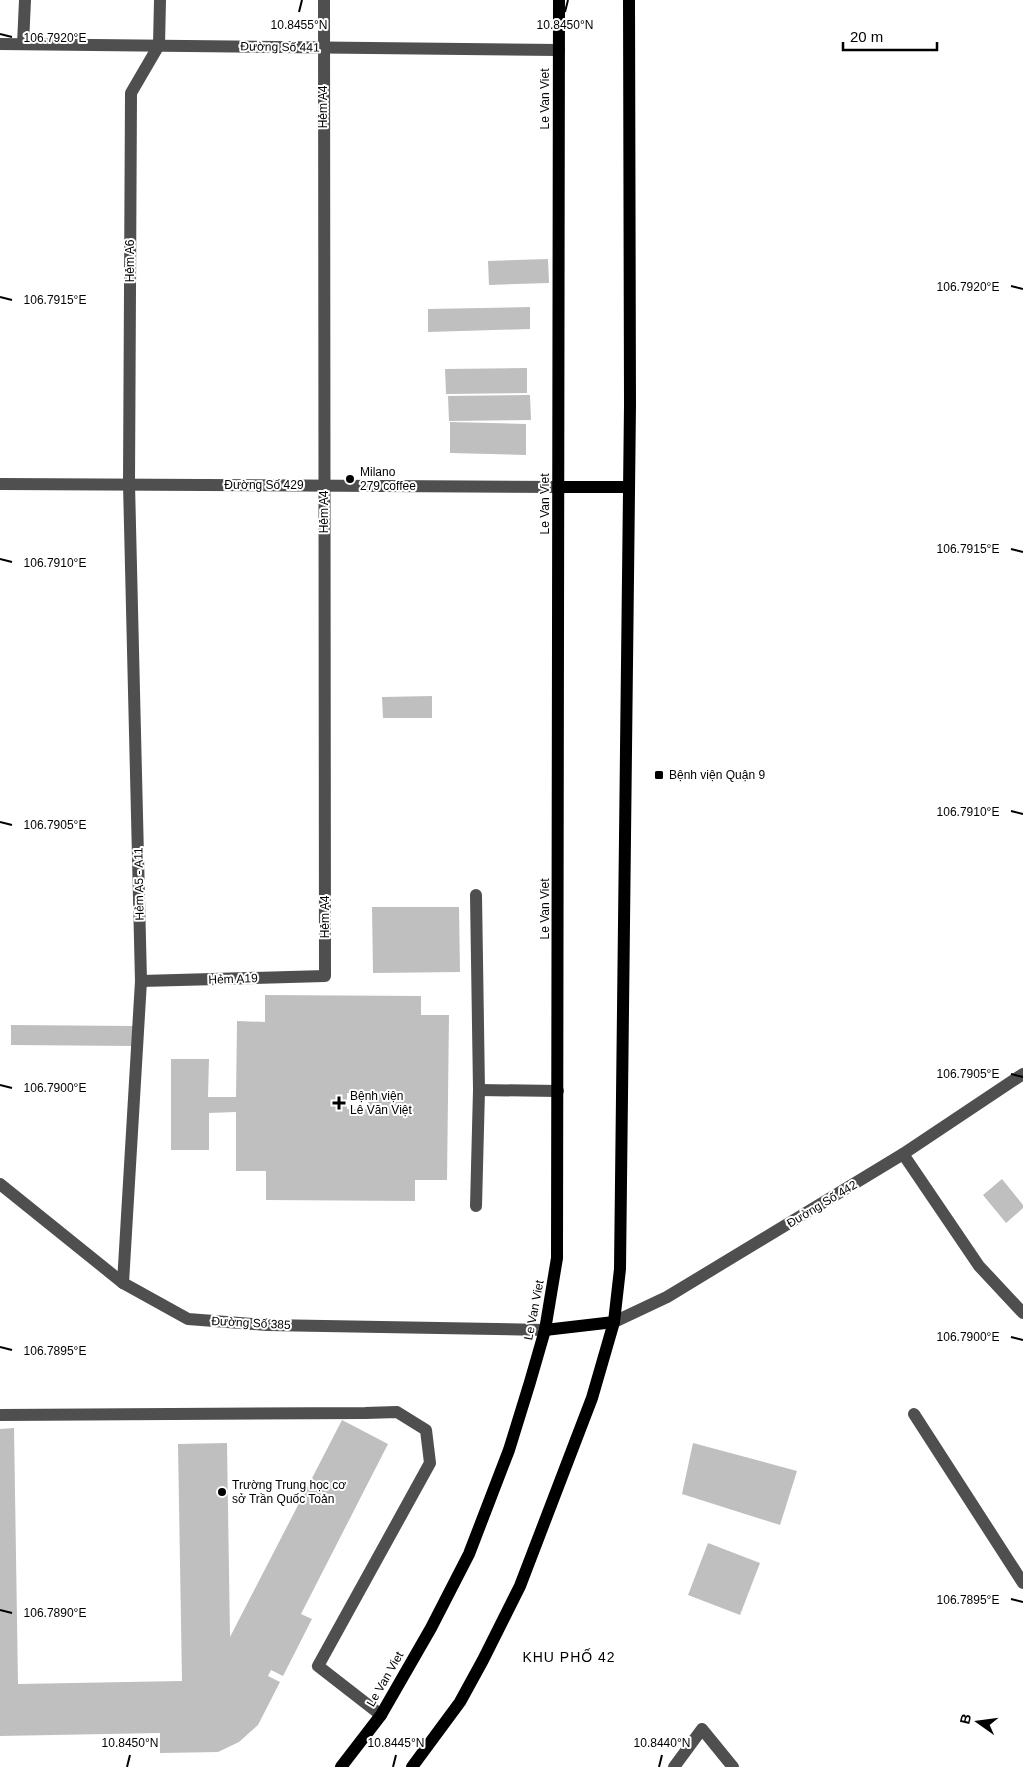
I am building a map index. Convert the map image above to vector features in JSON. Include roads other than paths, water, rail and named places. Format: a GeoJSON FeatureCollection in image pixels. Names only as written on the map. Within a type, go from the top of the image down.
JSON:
{"type":"FeatureCollection","features":[{"type":"Feature","properties":{"kind":"main road","name":"Le Van Viet"},"geometry":{"type":"LineString","coordinates":[[341,1767],[381,1715],[431,1628],[470,1554],[509,1450],[546,1330],[557,1258],[559,0]]}},
{"type":"Feature","properties":{"kind":"main road"},"geometry":{"type":"LineString","coordinates":[[412,1767],[460,1702],[520,1586],[592,1398],[614,1322],[620,1268],[629,487],[629,0]]}},
{"type":"Feature","properties":{"kind":"main road"},"geometry":{"type":"LineString","coordinates":[[559,487],[629,487]]}},
{"type":"Feature","properties":{"kind":"main road"},"geometry":{"type":"LineString","coordinates":[[546,1330],[614,1322]]}},
{"type":"Feature","properties":{"kind":"street"},"geometry":{"type":"LineString","coordinates":[[23,44],[25,0]]}},
{"type":"Feature","properties":{"kind":"street"},"geometry":{"type":"LineString","coordinates":[[159,46],[160,0]]}},
{"type":"Feature","properties":{"kind":"street","name":"Hẻm A4"},"geometry":{"type":"LineString","coordinates":[[324,0],[325,976]]}},
{"type":"Feature","properties":{"kind":"street","name":"Đường Số 441"},"geometry":{"type":"LineString","coordinates":[[0,44],[559,50]]}},
{"type":"Feature","properties":{"kind":"street","name":"Hẻm A6"},"geometry":{"type":"LineString","coordinates":[[129,484],[131,93],[159,46]]}},
{"type":"Feature","properties":{"kind":"street","name":"Đường Số 429"},"geometry":{"type":"LineString","coordinates":[[0,484],[559,487]]}},
{"type":"Feature","properties":{"kind":"street","name":"Hẻm A5 - A11"},"geometry":{"type":"LineString","coordinates":[[124,1283],[142,981],[129,484]]}},
{"type":"Feature","properties":{"kind":"street"},"geometry":{"type":"LineString","coordinates":[[476,895],[479,1090],[476,1206]]}},
{"type":"Feature","properties":{"kind":"street","name":"Hẻm A19"},"geometry":{"type":"LineString","coordinates":[[142,981],[325,976]]}},
{"type":"Feature","properties":{"kind":"street","name":"Đường Số 442"},"geometry":{"type":"LineString","coordinates":[[614,1322],[667,1297],[903,1154],[1023,1074]]}},
{"type":"Feature","properties":{"kind":"street"},"geometry":{"type":"LineString","coordinates":[[479,1090],[558,1091]]}},
{"type":"Feature","properties":{"kind":"street"},"geometry":{"type":"LineString","coordinates":[[903,1154],[979,1266],[1023,1313]]}},
{"type":"Feature","properties":{"kind":"street","name":"Đường Số 385"},"geometry":{"type":"LineString","coordinates":[[0,1184],[124,1283],[188,1319],[266,1325],[546,1330]]}},
{"type":"Feature","properties":{"kind":"street"},"geometry":{"type":"LineString","coordinates":[[0,1415],[397,1412],[426,1430],[430,1463],[318,1666],[381,1715]]}},
{"type":"Feature","properties":{"kind":"street"},"geometry":{"type":"LineString","coordinates":[[914,1414],[1023,1583]]}},
{"type":"Feature","properties":{"kind":"street"},"geometry":{"type":"LineString","coordinates":[[674,1767],[702,1729],[733,1767]]}},
{"type":"Feature","properties":{"kind":"place","name":"Milano 279 coffee"},"geometry":{"type":"Point","coordinates":[350,479]}},
{"type":"Feature","properties":{"kind":"place","name":"Bệnh viện Quận 9"},"geometry":{"type":"Point","coordinates":[659,775]}},
{"type":"Feature","properties":{"kind":"place","name":"Bệnh viện Lê Văn Việt"},"geometry":{"type":"Point","coordinates":[339,1103]}},
{"type":"Feature","properties":{"kind":"place","name":"Trường Trung học cơ sở Trần Quốc Toản"},"geometry":{"type":"Point","coordinates":[222,1492]}},
{"type":"Feature","properties":{"kind":"district","name":"KHU PHỐ 42"},"geometry":{"type":"Point","coordinates":[569,1657]}}]}
